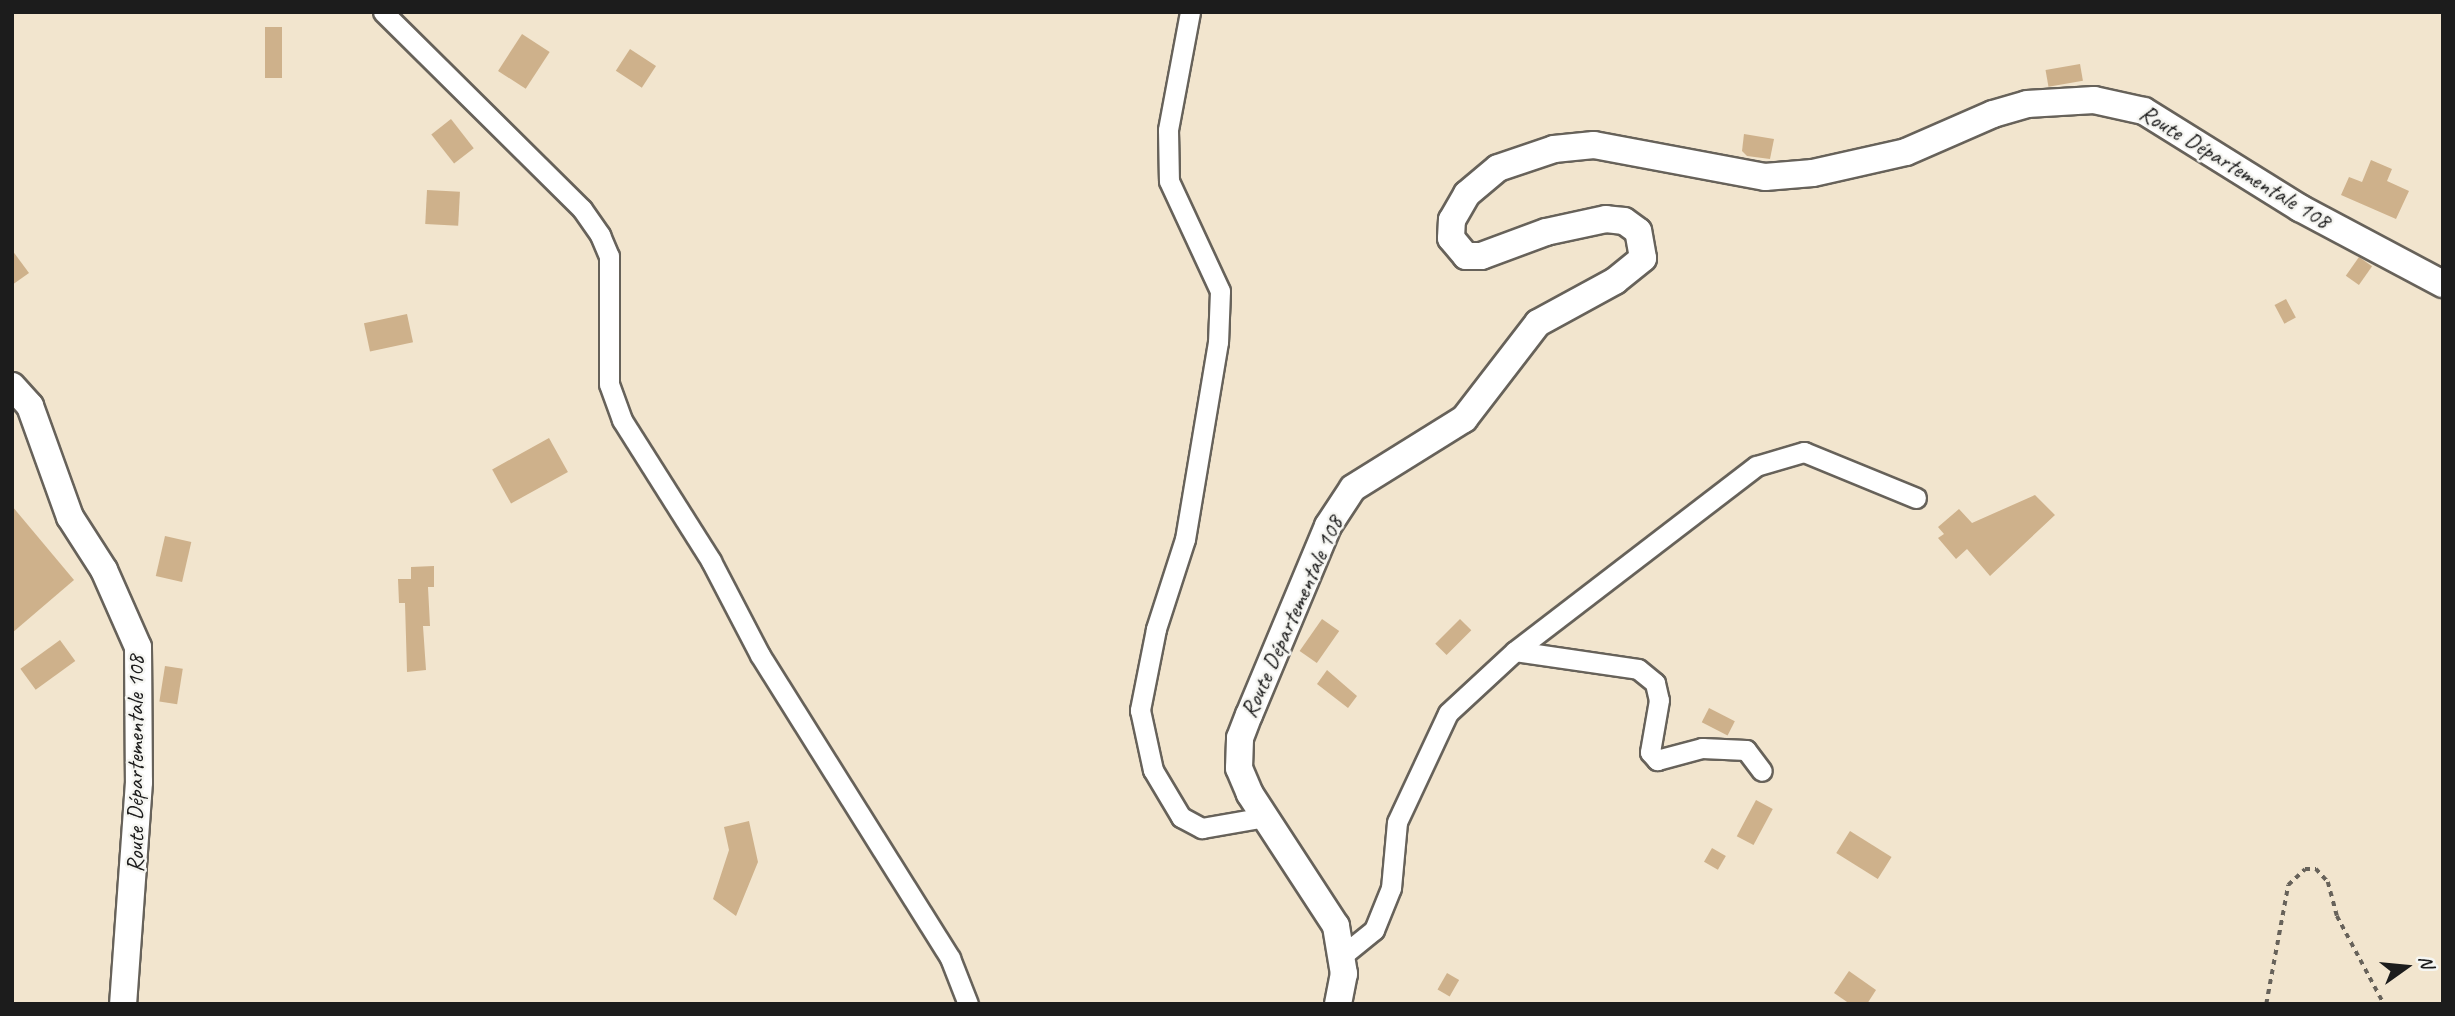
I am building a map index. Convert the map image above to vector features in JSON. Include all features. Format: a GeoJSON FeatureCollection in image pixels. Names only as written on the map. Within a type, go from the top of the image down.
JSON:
{"type":"FeatureCollection","features":[{"type":"Feature","properties":{"kind":"main road","name":"Route Départementale 108"},"geometry":{"type":"LineString","coordinates":[[1338,1004],[1343,955],[1330,916],[1265,817],[1239,768],[1240,738],[1343,502],[1380,468],[1416,451],[1464,419],[1538,323],[1615,282],[1643,258],[1638,231],[1624,221],[1606,219],[1546,232],[1481,256],[1465,256],[1451,238],[1458,208],[1483,178],[1513,160],[1570,146],[1594,145],[1765,177],[1812,173],[1906,152],[1993,114],[2027,104],[2094,100],[2144,111],[2300,208],[2443,284]]}},
{"type":"Feature","properties":{"kind":"main road","name":"Route Départementale 108"},"geometry":{"type":"LineString","coordinates":[[12,386],[30,406],[70,517],[104,570],[138,647],[139,782],[124,1002]]}},
{"type":"Feature","properties":{"kind":"street"},"geometry":{"type":"LineString","coordinates":[[383,12],[582,209],[600,234],[609,256],[609,384],[622,420],[711,561],[760,655],[950,958],[968,1004]]}},
{"type":"Feature","properties":{"kind":"street"},"geometry":{"type":"LineString","coordinates":[[1190,12],[1168,130],[1169,181],[1220,291],[1218,342],[1205,444],[1185,539],[1156,629],[1140,710],[1153,770],[1181,817],[1202,828],[1265,817]]}},
{"type":"Feature","properties":{"kind":"street"},"geometry":{"type":"LineString","coordinates":[[1343,955],[1374,930],[1391,888],[1397,822],[1448,713],[1515,651],[1756,466],[1804,452],[1916,498]]}},
{"type":"Feature","properties":{"kind":"street"},"geometry":{"type":"LineString","coordinates":[[1515,651],[1638,669],[1655,683],[1659,700],[1650,752],[1657,760],[1702,748],[1746,750],[1762,771]]}},
{"type":"Feature","properties":{"kind":"path"},"geometry":{"type":"LineString","coordinates":[[2266,1004],[2288,885],[2305,869],[2316,869],[2328,881],[2337,916],[2384,1004]]}},
{"type":"Feature","properties":{"kind":"building"},"geometry":{"type":"Polygon","coordinates":[[[265,27],[282,27],[282,78],[265,78],[265,27]]]}},
{"type":"Feature","properties":{"kind":"building"},"geometry":{"type":"Polygon","coordinates":[[[522,34],[550,52],[526,89],[498,71],[522,34]]]}},
{"type":"Feature","properties":{"kind":"building"},"geometry":{"type":"Polygon","coordinates":[[[630,49],[656,66],[642,88],[616,71],[630,49]]]}},
{"type":"Feature","properties":{"kind":"building"},"geometry":{"type":"Polygon","coordinates":[[[2080,64],[2083,81],[2048,87],[2046,70],[2080,64]]]}},
{"type":"Feature","properties":{"kind":"building"},"geometry":{"type":"Polygon","coordinates":[[[451,119],[474,148],[454,164],[431,134],[451,119]]]}},
{"type":"Feature","properties":{"kind":"building"},"geometry":{"type":"Polygon","coordinates":[[[1744,134],[1774,139],[1770,159],[1747,156],[1742,151],[1744,134]]]}},
{"type":"Feature","properties":{"kind":"building"},"geometry":{"type":"Polygon","coordinates":[[[2371,160],[2392,169],[2387,181],[2409,191],[2396,219],[2341,195],[2349,177],[2362,182],[2371,160]]]}},
{"type":"Feature","properties":{"kind":"building"},"geometry":{"type":"Polygon","coordinates":[[[427,190],[460,192],[458,226],[425,224],[427,190]]]}},
{"type":"Feature","properties":{"kind":"building"},"geometry":{"type":"Polygon","coordinates":[[[12,250],[29,273],[12,285],[12,250]]]}},
{"type":"Feature","properties":{"kind":"building"},"geometry":{"type":"Polygon","coordinates":[[[2359,257],[2372,266],[2359,285],[2346,276],[2359,257]]]}},
{"type":"Feature","properties":{"kind":"building"},"geometry":{"type":"Polygon","coordinates":[[[2286,299],[2296,318],[2284,324],[2275,305],[2286,299]]]}},
{"type":"Feature","properties":{"kind":"building"},"geometry":{"type":"Polygon","coordinates":[[[407,314],[413,342],[370,352],[364,323],[407,314]]]}},
{"type":"Feature","properties":{"kind":"building"},"geometry":{"type":"Polygon","coordinates":[[[549,438],[568,472],[511,504],[492,470],[549,438]]]}},
{"type":"Feature","properties":{"kind":"building"},"geometry":{"type":"Polygon","coordinates":[[[2035,495],[2055,515],[1990,576],[1967,549],[1956,559],[1938,538],[1944,534],[1938,527],[1959,509],[1972,523],[2035,495]]]}},
{"type":"Feature","properties":{"kind":"building"},"geometry":{"type":"Polygon","coordinates":[[[12,506],[74,580],[12,633],[12,506]]]}},
{"type":"Feature","properties":{"kind":"building"},"geometry":{"type":"Polygon","coordinates":[[[165,536],[191,542],[182,582],[156,576],[165,536]]]}},
{"type":"Feature","properties":{"kind":"building"},"geometry":{"type":"Polygon","coordinates":[[[434,566],[434,587],[428,587],[430,626],[423,626],[426,670],[407,672],[405,603],[399,603],[398,579],[411,579],[411,567],[434,566]]]}},
{"type":"Feature","properties":{"kind":"building"},"geometry":{"type":"Polygon","coordinates":[[[1322,619],[1339,631],[1317,663],[1300,651],[1322,619]]]}},
{"type":"Feature","properties":{"kind":"building"},"geometry":{"type":"Polygon","coordinates":[[[1460,619],[1471,630],[1447,655],[1435,644],[1460,619]]]}},
{"type":"Feature","properties":{"kind":"building"},"geometry":{"type":"Polygon","coordinates":[[[60,640],[75,661],[36,690],[20,669],[60,640]]]}},
{"type":"Feature","properties":{"kind":"building"},"geometry":{"type":"Polygon","coordinates":[[[165,666],[183,669],[177,704],[159,702],[165,666]]]}},
{"type":"Feature","properties":{"kind":"building"},"geometry":{"type":"Polygon","coordinates":[[[1327,670],[1357,696],[1348,708],[1317,684],[1327,670]]]}},
{"type":"Feature","properties":{"kind":"building"},"geometry":{"type":"Polygon","coordinates":[[[1709,708],[1735,721],[1728,735],[1702,722],[1709,708]]]}},
{"type":"Feature","properties":{"kind":"building"},"geometry":{"type":"Polygon","coordinates":[[[1756,800],[1773,809],[1754,845],[1737,836],[1756,800]]]}},
{"type":"Feature","properties":{"kind":"building"},"geometry":{"type":"Polygon","coordinates":[[[749,821],[758,862],[736,916],[713,899],[729,850],[724,827],[749,821]]]}},
{"type":"Feature","properties":{"kind":"building"},"geometry":{"type":"Polygon","coordinates":[[[1850,831],[1892,857],[1878,879],[1836,853],[1850,831]]]}},
{"type":"Feature","properties":{"kind":"building"},"geometry":{"type":"Polygon","coordinates":[[[1712,848],[1726,856],[1718,870],[1704,862],[1712,848]]]}},
{"type":"Feature","properties":{"kind":"building"},"geometry":{"type":"Polygon","coordinates":[[[1849,971],[1876,990],[1867,1004],[1850,1004],[1834,993],[1849,971]]]}},
{"type":"Feature","properties":{"kind":"building"},"geometry":{"type":"Polygon","coordinates":[[[1447,973],[1459,980],[1450,996],[1438,989],[1447,973]]]}}]}
